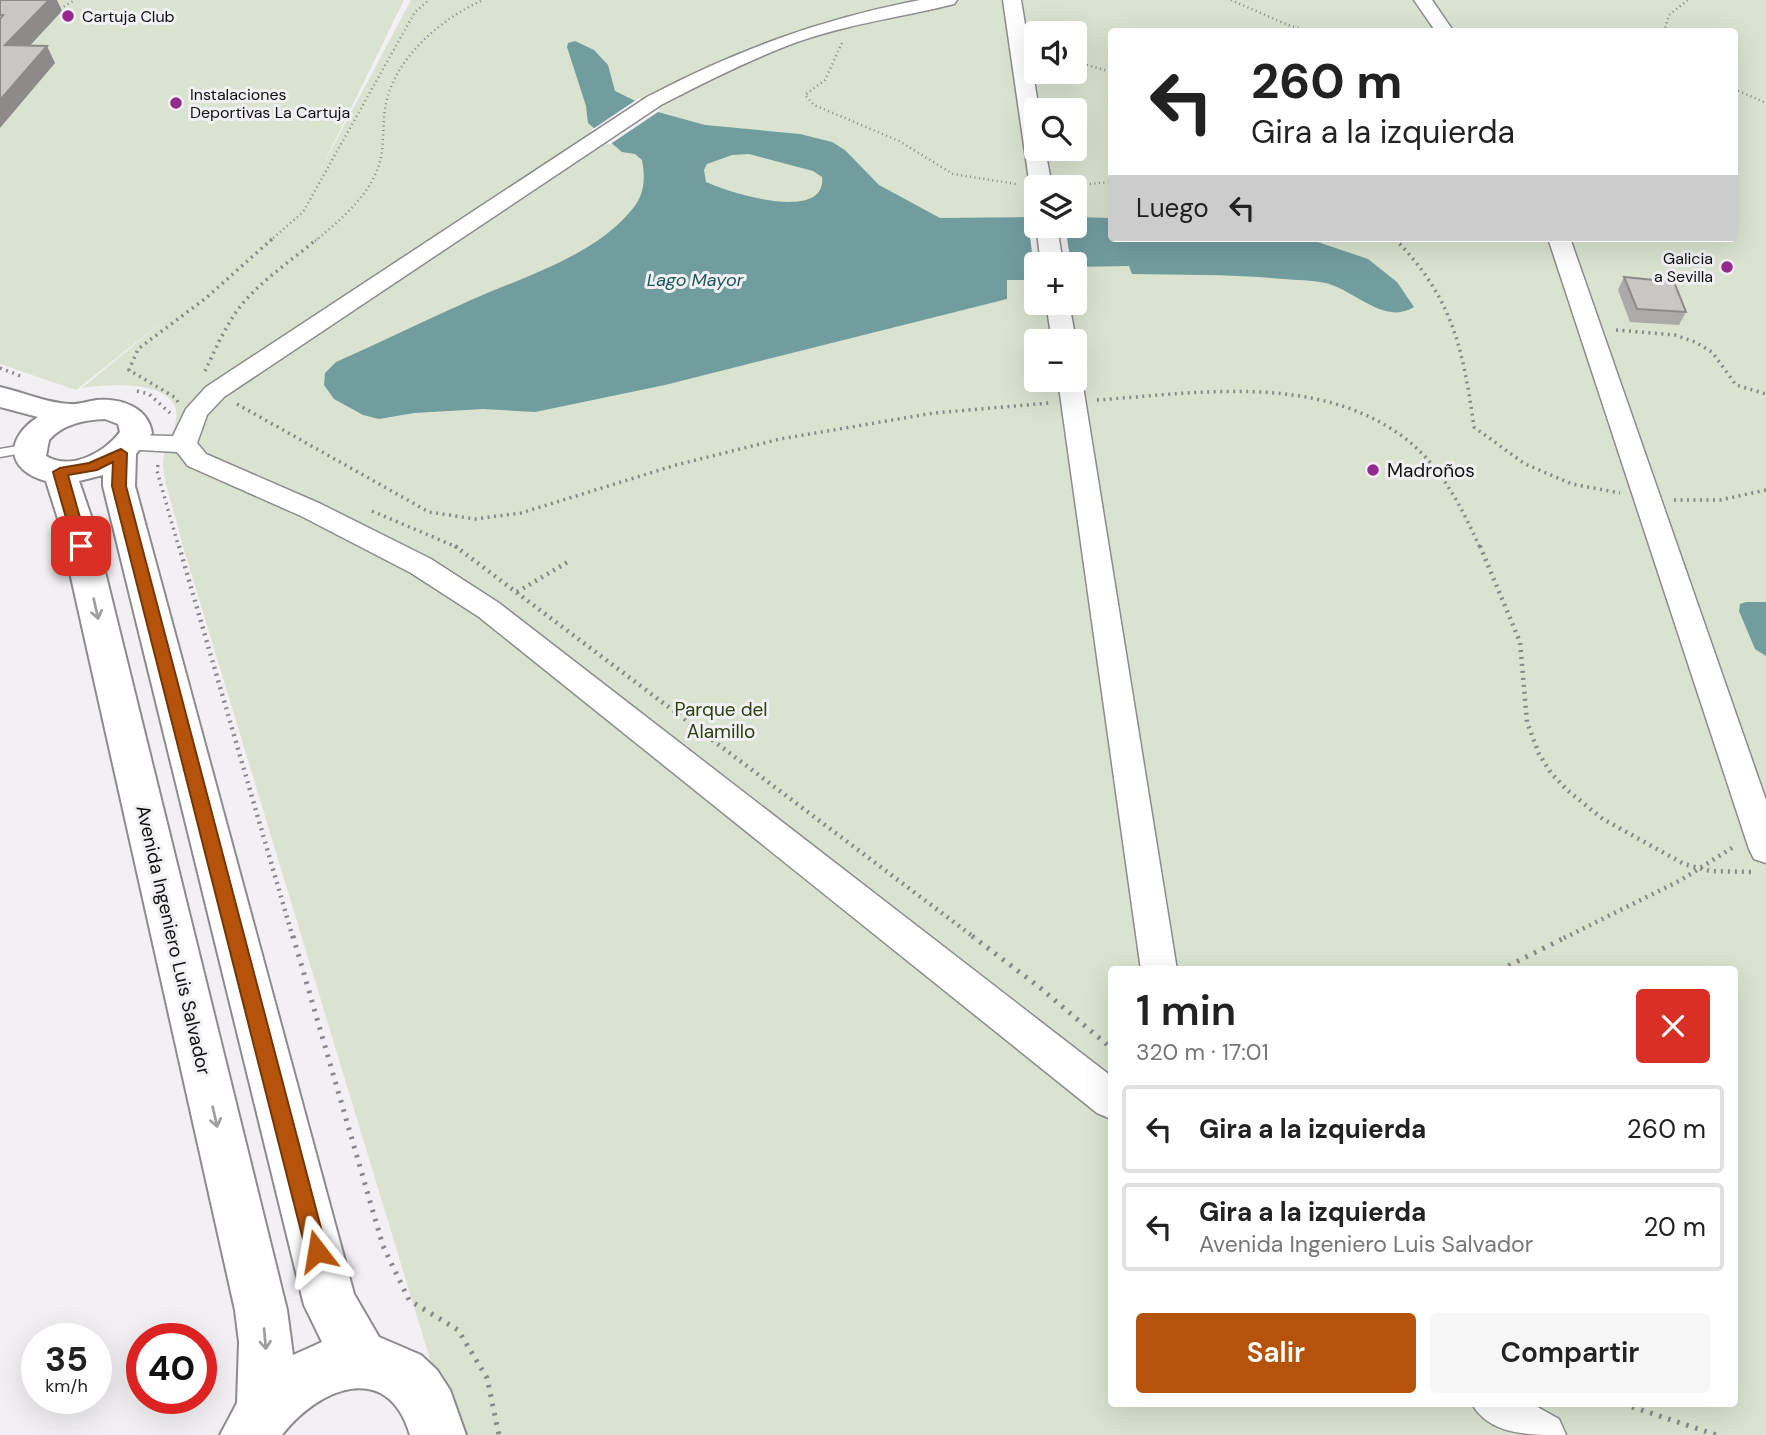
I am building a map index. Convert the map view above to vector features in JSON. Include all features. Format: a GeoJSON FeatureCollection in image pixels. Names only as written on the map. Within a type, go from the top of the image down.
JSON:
{"type":"FeatureCollection","features":[{"type":"Feature","properties":{"kind":"street"},"geometry":{"type":"LineString","coordinates":[[0,421],[30,453],[92,467],[126,448],[179,437],[198,407],[215,391],[654,101],[761,49],[850,21],[948,0]]}},
{"type":"Feature","properties":{"kind":"street"},"geometry":{"type":"LineString","coordinates":[[1012,0],[1040,175]]}},
{"type":"Feature","properties":{"kind":"street"},"geometry":{"type":"LineString","coordinates":[[1423,0],[1442,28]]}},
{"type":"Feature","properties":{"kind":"street"},"geometry":{"type":"LineString","coordinates":[[1560,242],[1759,850]]}},
{"type":"Feature","properties":{"kind":"street"},"geometry":{"type":"LineString","coordinates":[[1072,392],[1158,966]]}},
{"type":"Feature","properties":{"kind":"street"},"geometry":{"type":"LineString","coordinates":[[0,396],[22,404],[71,414]]}},
{"type":"Feature","properties":{"kind":"street"},"geometry":{"type":"LineString","coordinates":[[30,453],[55,420],[71,414],[96,409],[119,411],[129,416],[135,424],[136,433],[126,448],[119,486],[330,1305],[363,1361]]}},
{"type":"Feature","properties":{"kind":"street"},"geometry":{"type":"LineString","coordinates":[[179,437],[197,460],[323,516],[421,566],[489,610],[1108,1098]]}},
{"type":"Feature","properties":{"kind":"street","name":"Avenida Ingeniero Luis Salvador"},"geometry":{"type":"LineString","coordinates":[[30,453],[75,519],[261,1310],[266,1342],[256,1423]]}},
{"type":"Feature","properties":{"kind":"street"},"geometry":{"type":"LineString","coordinates":[[256,1423],[294,1383],[329,1366],[363,1361],[393,1367],[417,1384],[433,1411],[438,1435]]}},
{"type":"Feature","properties":{"kind":"street"},"geometry":{"type":"LineString","coordinates":[[1499,1407],[1520,1423],[1543,1435]]}},
{"type":"Feature","properties":{"kind":"path"},"geometry":{"type":"LineString","coordinates":[[56,11],[75,0]]}},
{"type":"Feature","properties":{"kind":"path"},"geometry":{"type":"LineString","coordinates":[[429,0],[415,12],[303,212],[206,298],[138,349],[129,370],[176,398],[179,437],[157,471],[383,1246],[409,1300],[458,1330],[487,1378],[499,1435]]}},
{"type":"Feature","properties":{"kind":"path"},"geometry":{"type":"LineString","coordinates":[[483,0],[451,19],[421,45],[398,74],[388,92],[382,158],[375,176],[344,213],[248,298],[232,318],[203,378],[215,391],[429,512],[444,517],[483,520],[518,514],[689,460],[799,435],[958,412],[1067,392]]}},
{"type":"Feature","properties":{"kind":"path"},"geometry":{"type":"LineString","coordinates":[[1231,0],[1299,28]]}},
{"type":"Feature","properties":{"kind":"path"},"geometry":{"type":"LineString","coordinates":[[1665,28],[1669,15],[1688,0]]}},
{"type":"Feature","properties":{"kind":"path"},"geometry":{"type":"LineString","coordinates":[[850,21],[833,70],[818,90],[806,95],[814,105],[899,141],[953,173],[1024,183]]}},
{"type":"Feature","properties":{"kind":"path"},"geometry":{"type":"LineString","coordinates":[[1087,65],[1108,71]]}},
{"type":"Feature","properties":{"kind":"path"},"geometry":{"type":"LineString","coordinates":[[1738,91],[1766,103]]}},
{"type":"Feature","properties":{"kind":"path"},"geometry":{"type":"LineString","coordinates":[[1087,183],[1108,182]]}},
{"type":"Feature","properties":{"kind":"path"},"geometry":{"type":"LineString","coordinates":[[1398,242],[1415,258],[1442,300],[1459,337],[1474,427],[1525,464],[1572,484],[1693,502],[1740,498],[1766,490]]}},
{"type":"Feature","properties":{"kind":"path"},"geometry":{"type":"LineString","coordinates":[[1587,328],[1675,335],[1695,342],[1712,352],[1736,385],[1766,394]]}},
{"type":"Feature","properties":{"kind":"path"},"geometry":{"type":"LineString","coordinates":[[0,368],[36,381]]}},
{"type":"Feature","properties":{"kind":"path"},"geometry":{"type":"LineString","coordinates":[[129,390],[149,394],[170,413],[170,424],[179,437]]}},
{"type":"Feature","properties":{"kind":"path"},"geometry":{"type":"LineString","coordinates":[[1087,391],[1260,391],[1303,394],[1355,410],[1392,430],[1414,446],[1435,469],[1470,525],[1520,642],[1524,659],[1525,710],[1530,734],[1546,763],[1568,790],[1606,821],[1699,870],[1759,850]]}},
{"type":"Feature","properties":{"kind":"path"},"geometry":{"type":"LineString","coordinates":[[369,510],[458,547],[1038,986],[1108,1045]]}},
{"type":"Feature","properties":{"kind":"path"},"geometry":{"type":"LineString","coordinates":[[489,610],[571,560]]}},
{"type":"Feature","properties":{"kind":"path"},"geometry":{"type":"LineString","coordinates":[[1508,966],[1699,870],[1759,850]]}},
{"type":"Feature","properties":{"kind":"path"},"geometry":{"type":"LineString","coordinates":[[1632,1407],[1717,1435]]}},
{"type":"Feature","properties":{"kind":"green space","name":"Parque del Alamillo"},"geometry":{"type":"Polygon","coordinates":[[[0,0],[404,0],[320,171],[411,0],[1766,0],[1766,1435],[453,1435],[182,543],[163,463],[176,421],[175,407],[168,397],[141,387],[108,385],[82,388],[173,313],[76,390],[0,364],[0,0]]]}},
{"type":"Feature","properties":{"kind":"water","name":"Lago Mayor"},"geometry":{"type":"Polygon","coordinates":[[[575,41],[594,50],[608,65],[615,91],[658,112],[705,125],[800,134],[832,142],[845,150],[879,185],[940,218],[1024,217],[1024,238],[1087,238],[1087,217],[1108,218],[1108,242],[1318,242],[1368,259],[1397,282],[1414,307],[1403,312],[1380,309],[1336,287],[1314,281],[1226,275],[1132,274],[1129,266],[1087,267],[1087,252],[1024,252],[1024,280],[1007,280],[1007,299],[665,385],[535,412],[483,409],[414,413],[379,419],[363,415],[334,399],[324,385],[325,373],[336,362],[576,254],[596,242],[629,213],[643,188],[642,160],[635,154],[622,152],[588,123],[586,106],[567,47],[568,43],[575,41]],[[749,154],[732,155],[707,164],[704,170],[706,182],[717,187],[774,201],[809,199],[819,191],[822,177],[813,171],[749,154]]]}},
{"type":"Feature","properties":{"kind":"water"},"geometry":{"type":"Polygon","coordinates":[[[1766,602],[1766,656],[1755,649],[1739,611],[1740,604],[1766,602]]]}},
{"type":"Feature","properties":{"kind":"pier"},"geometry":{"type":"Polygon","coordinates":[[[639,98],[661,110],[609,145],[590,131],[639,98]]]}},
{"type":"Feature","properties":{"kind":"pier"},"geometry":{"type":"Polygon","coordinates":[[[1030,238],[1067,238],[1069,252],[1032,252],[1030,238]]]}},
{"type":"Feature","properties":{"kind":"building"},"geometry":{"type":"Polygon","coordinates":[[[0,0],[49,0],[5,45],[47,46],[0,100],[0,19],[3,15],[0,15],[0,0]]]}},
{"type":"Feature","properties":{"kind":"building"},"geometry":{"type":"Polygon","coordinates":[[[1624,277],[1674,282],[1686,312],[1637,309],[1624,277]]]}},
{"type":"Feature","properties":{"kind":"place","name":"Cartuja Club"},"geometry":{"type":"Point","coordinates":[68,16]}},
{"type":"Feature","properties":{"kind":"place","name":"Instalaciones Deportivas La Cartuja"},"geometry":{"type":"Point","coordinates":[176,103]}},
{"type":"Feature","properties":{"kind":"place","name":"Galicia a Sevilla"},"geometry":{"type":"Point","coordinates":[1727,267]}},
{"type":"Feature","properties":{"kind":"place","name":"Madroños"},"geometry":{"type":"Point","coordinates":[1373,470]}},
{"type":"Feature","properties":{"kind":"route"},"geometry":{"type":"LineString","coordinates":[[81,546],[60,472],[92,467],[121,453],[119,486],[317,1251]]}}]}
